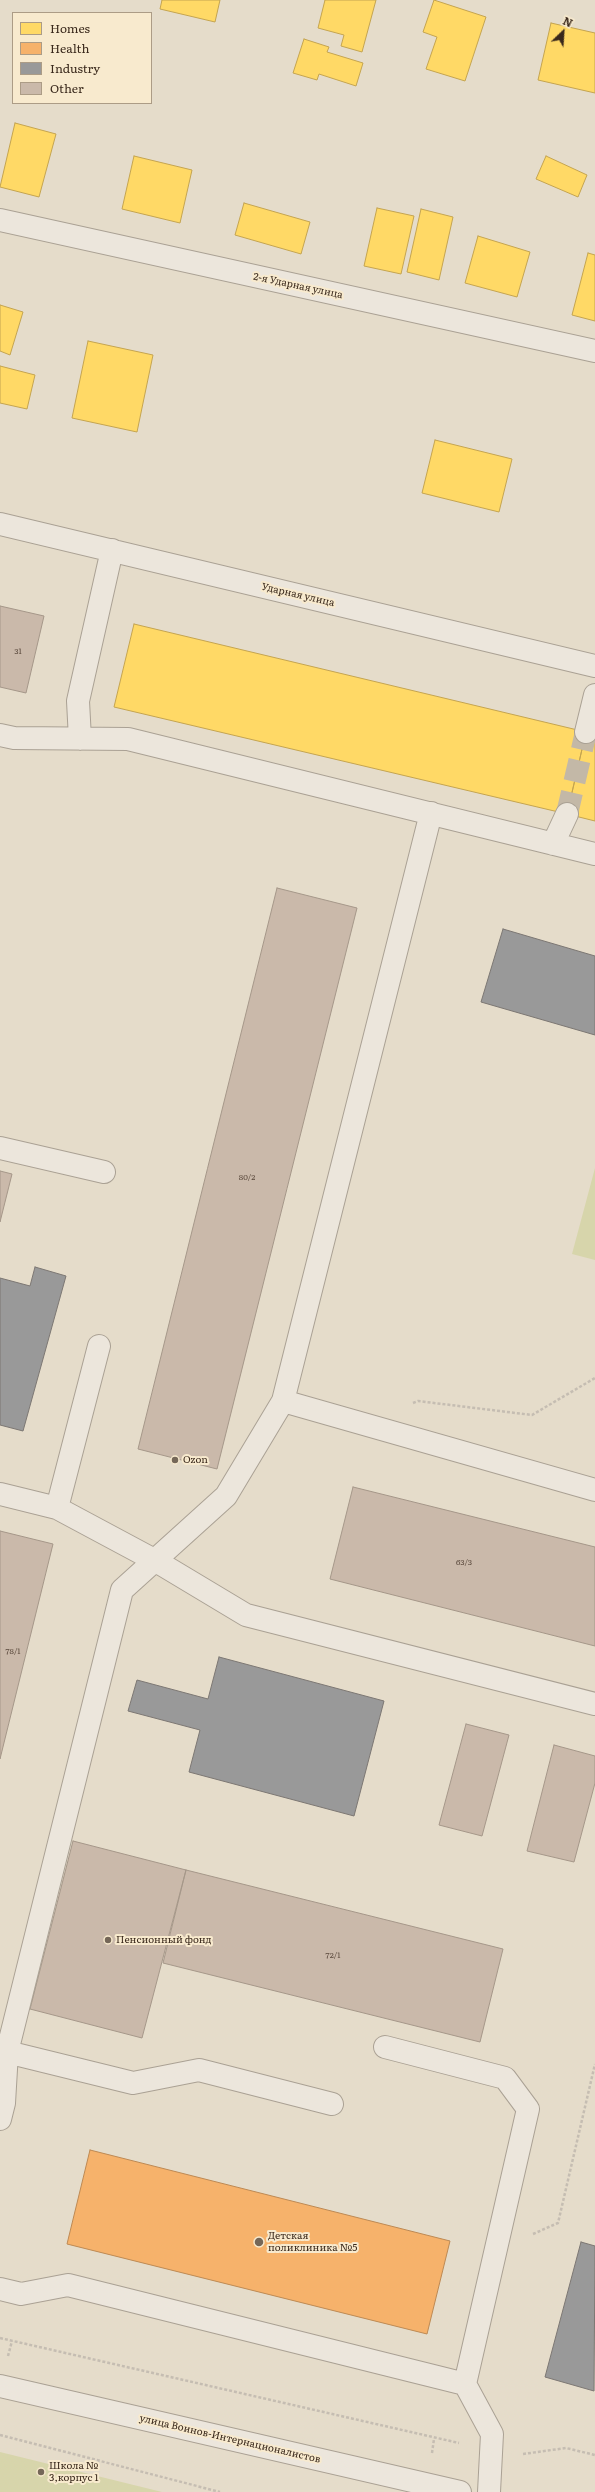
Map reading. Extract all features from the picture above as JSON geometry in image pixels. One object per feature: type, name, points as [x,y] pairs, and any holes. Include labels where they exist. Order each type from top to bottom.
[{"type":"street","name":"2-я Ударная улица","points":[[0,220],[595,351]]},
{"type":"street","name":"Ударная улица","points":[[0,524],[595,666]]},
{"type":"street","points":[[80,739],[78,701],[112,550]]},
{"type":"street","points":[[586,732],[595,695]]},
{"type":"street","points":[[0,734],[14,738],[128,739],[595,854]]},
{"type":"street","points":[[0,2120],[4,2103],[7,2052],[122,1590],[156,1562],[226,1496],[283,1401],[431,814]]},
{"type":"street","points":[[552,844],[567,814]]},
{"type":"street","points":[[0,1148],[104,1172]]},
{"type":"street","points":[[57,1508],[99,1346]]},
{"type":"street","points":[[283,1401],[595,1490]]},
{"type":"street","points":[[0,1494],[57,1508],[156,1562],[246,1616],[595,1704]]},
{"type":"street","points":[[385,2047],[505,2078],[528,2109],[465,2384],[492,2434],[489,2492]]},
{"type":"street","points":[[7,2052],[133,2083],[199,2070],[332,2104]]},
{"type":"street","points":[[0,2289],[21,2294],[68,2285],[465,2384]]},
{"type":"street","name":"улица Воинов-Интернационалистов","points":[[0,2386],[460,2492]]},
{"type":"path","points":[[411,1404],[418,1401],[532,1415],[595,1378]]},
{"type":"path","points":[[496,2250],[558,2223],[595,2064]]},
{"type":"path","points":[[0,2338],[434,2439],[524,2455],[566,2448],[595,2455]]},
{"type":"path","points":[[0,2435],[220,2492]]},
{"type":"shaded area","points":[[595,1168],[595,1260],[572,1254]]},
{"type":"shaded area","name":"Школа № 3,корпус 1","points":[[0,2452],[162,2492],[0,2492]]},
{"type":"building: Homes","points":[[162,0],[220,0],[215,22],[160,9]]},
{"type":"building: Homes","points":[[325,0],[376,0],[362,52],[341,46],[344,35],[318,28]]},
{"type":"building: Homes","points":[[434,0],[486,17],[465,81],[426,69],[437,37],[423,32]]},
{"type":"building: Homes","points":[[551,23],[595,33],[595,93],[538,80]]},
{"type":"building: Homes","points":[[304,39],[329,47],[327,52],[363,63],[356,86],[319,74],[317,80],[293,73]]},
{"type":"building: Homes","points":[[15,123],[56,134],[39,197],[0,187]]},
{"type":"building: Homes","points":[[134,156],[192,170],[180,223],[122,209]]},
{"type":"building: Homes","points":[[546,156],[587,175],[578,197],[536,179]]},
{"type":"building: Homes","points":[[244,203],[310,222],[301,254],[235,235]]},
{"type":"building: Homes","points":[[377,208],[414,216],[401,274],[364,266]]},
{"type":"building: Homes","points":[[421,209],[453,217],[439,280],[407,272]]},
{"type":"building: Homes","points":[[478,236],[530,252],[517,297],[465,283]]},
{"type":"building: Homes","points":[[588,253],[595,255],[595,321],[572,315]]},
{"type":"building: Homes","points":[[0,305],[23,312],[10,355],[0,351]]},
{"type":"building: Homes","points":[[88,341],[153,355],[137,432],[72,418]]},
{"type":"building: Homes","points":[[0,366],[35,375],[27,409],[0,403]]},
{"type":"building: Homes","points":[[435,440],[512,459],[499,512],[422,493]]},
{"type":"building: Homes","points":[[134,624],[586,732],[567,814],[114,707]]},
{"type":"building: Homes","points":[[586,732],[595,734],[595,821],[567,814]]},
{"type":"building: Health","name":"Детская поликлиника №5","points":[[90,2150],[450,2241],[427,2334],[67,2244]]},
{"type":"building: Industry","points":[[503,929],[595,956],[595,1035],[481,1002]]},
{"type":"building: Industry","points":[[35,1267],[66,1276],[23,1431],[0,1425],[0,1278],[30,1286]]},
{"type":"building: Industry","points":[[219,1657],[384,1701],[354,1816],[189,1772],[200,1730],[128,1711],[137,1680],[208,1699]]},
{"type":"building: Industry","points":[[581,2242],[595,2246],[594,2391],[545,2377]]},
{"type":"building: Other","points":[[0,606],[44,616],[26,693],[0,687]]},
{"type":"building: Other","points":[[277,888],[357,908],[217,1469],[138,1449]]},
{"type":"building: Other","points":[[0,1171],[12,1174],[0,1222]]},
{"type":"building: Other","points":[[353,1487],[595,1547],[595,1646],[330,1579]]},
{"type":"building: Other","points":[[0,1531],[53,1544],[0,1759]]},
{"type":"building: Other","points":[[466,1724],[509,1735],[482,1836],[439,1825]]},
{"type":"building: Other","points":[[554,1745],[595,1756],[595,1783],[574,1862],[527,1851]]},
{"type":"building: Other","name":"Пенсионный фонд","points":[[73,1841],[186,1870],[142,2038],[30,2009]]},
{"type":"building: Other","points":[[186,1870],[503,1949],[480,2042],[163,1963]]},
{"type":"tunnel","points":[[567,814],[586,732]]},
{"type":"place","name":"Ozon","points":[[175,1460]]},
{"type":"place","name":"Пенсионный фонд","points":[[108,1940]]},
{"type":"place","name":"Детская поликлиника №5","points":[[259,2242]]},
{"type":"place","name":"Школа № 3,корпус 1","points":[[41,2472]]}]
